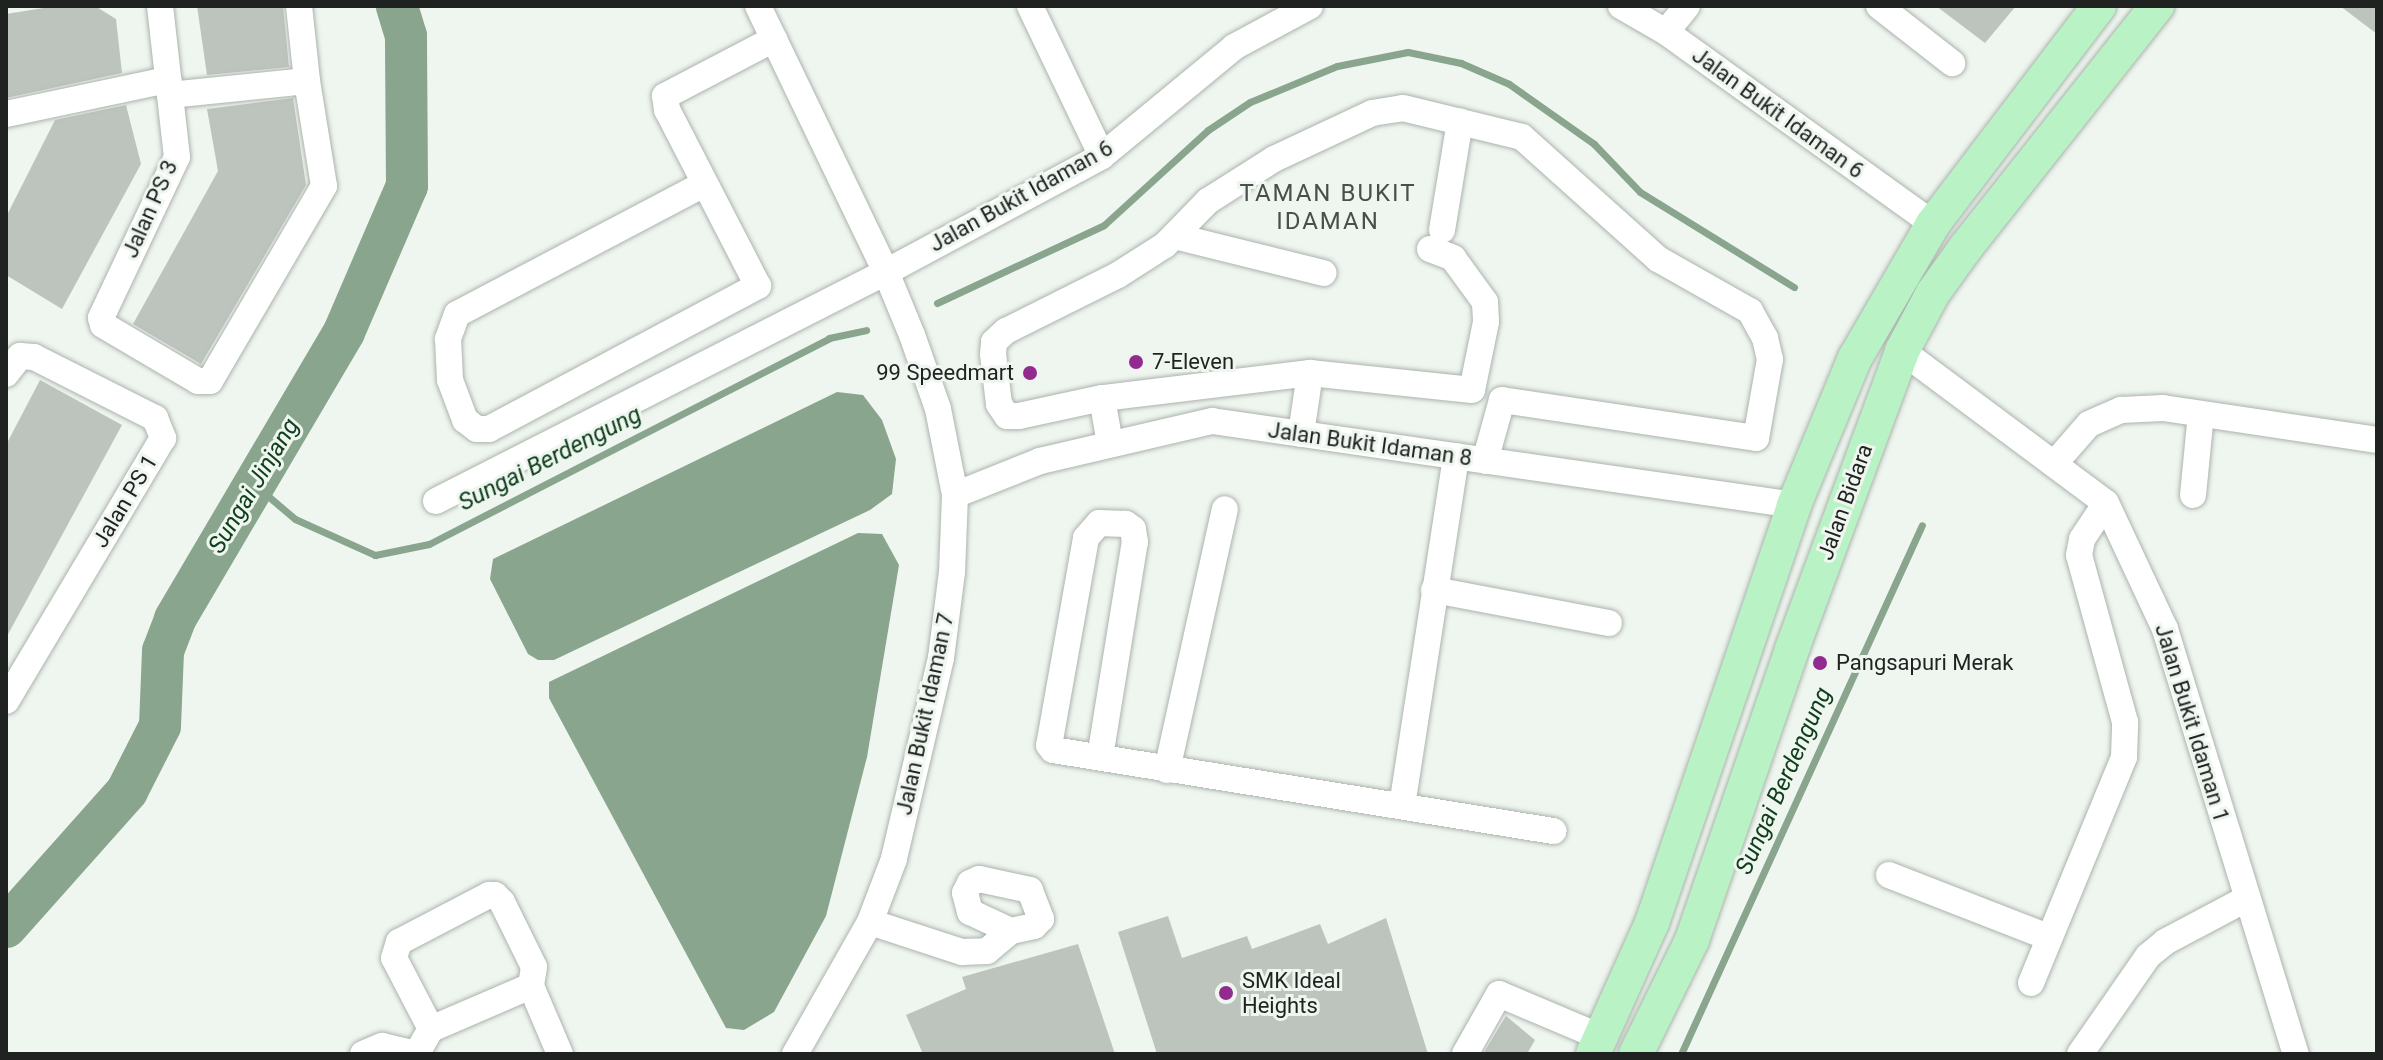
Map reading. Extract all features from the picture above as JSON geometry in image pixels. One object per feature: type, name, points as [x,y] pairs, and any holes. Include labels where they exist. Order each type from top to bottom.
[{"type":"main road","name":"Jalan Bidara","points":[[1597,1046],[1652,923],[1794,505],[1868,331],[1933,224],[2099,6]]},
{"type":"main road","name":"Jalan Bidara","points":[[1636,1054],[1690,946],[1792,649],[1902,351],[1933,293],[1966,247],[2157,6]]},
{"type":"street","name":"Jalan PS 3","points":[[160,6],[177,157],[102,311],[103,325],[198,381],[210,381],[214,377],[324,186],[307,81]]},
{"type":"street","points":[[6,114],[169,87],[307,81],[299,6]]},
{"type":"street","name":"Jalan Bukit Idaman 7","points":[[758,6],[886,272],[938,409],[955,495],[952,572],[941,658],[894,859],[870,922],[795,1054]]},
{"type":"street","points":[[1030,6],[1102,156]]},
{"type":"street","name":"Jalan Bukit Idaman 6","points":[[436,501],[886,272],[1102,156],[1234,47],[1310,6]]},
{"type":"street","name":"Jalan Bukit Idaman 6","points":[[1621,6],[1666,32],[1933,224]]},
{"type":"street","points":[[1666,32],[1687,6]]},
{"type":"street","points":[[1879,6],[1952,63]]},
{"type":"street","points":[[704,184],[457,314],[448,339],[450,380],[465,420],[477,429],[489,429],[758,286],[667,110],[665,96],[774,39]]},
{"type":"street","points":[[1460,121],[1436,239],[1485,302],[1486,322],[1472,390],[1310,373],[1102,398],[1007,416],[999,404],[994,342],[1006,331],[1118,275],[1174,236],[1208,201],[1274,159],[1372,113],[1403,108],[1460,121],[1522,137],[1658,259],[1750,311],[1765,338],[1770,359],[1756,438],[1502,400],[1485,461]]},
{"type":"street","points":[[1174,236],[1324,273]]},
{"type":"street","name":"Jalan Bukit Idaman 1","points":[[1902,351],[2106,503],[2165,629],[2296,1054]]},
{"type":"street","name":"Jalan PS 1","points":[[6,374],[20,356],[34,357],[155,418],[163,438],[6,701]]},
{"type":"street","points":[[1301,434],[1310,373]]},
{"type":"street","points":[[1102,398],[1110,444]]},
{"type":"street","points":[[2054,464],[2089,424],[2121,410],[2163,408],[2377,440]]},
{"type":"street","points":[[2193,495],[2201,414]]},
{"type":"street","name":"Jalan Bukit Idaman 8","points":[[955,495],[1040,461],[1212,421],[1794,505]]},
{"type":"street","points":[[1402,806],[1456,456]]},
{"type":"street","points":[[2031,983],[2124,757],[2125,722],[2079,555],[2082,539],[2106,503]]},
{"type":"street","points":[[1167,770],[1225,509]]},
{"type":"street","points":[[1100,757],[1135,542],[1133,529],[1126,524],[1099,523],[1086,538],[1049,745],[1053,750],[1553,831]]},
{"type":"street","points":[[1434,590],[1609,623]]},
{"type":"street","points":[[1889,875],[2048,937]]},
{"type":"street","points":[[431,1029],[394,958],[395,950],[399,942],[489,895],[495,895],[502,902],[534,967],[531,986],[560,1054]]},
{"type":"street","points":[[2080,1054],[2148,956],[2165,942],[2246,899]]},
{"type":"street","points":[[870,922],[962,952],[987,951],[1011,931]]},
{"type":"street","points":[[363,1054],[382,1046],[418,1054],[431,1029],[531,986]]},
{"type":"street","points":[[1465,1054],[1499,994],[1597,1046]]},
{"type":"shaded area","points":[[837,392],[863,395],[882,420],[896,459],[892,494],[870,510],[554,660],[538,660],[528,654],[490,579],[493,559]]},
{"type":"shaded area","points":[[858,533],[882,534],[899,565],[867,757],[826,916],[774,1012],[744,1030],[726,1028],[549,698],[549,682]]},
{"type":"building","points":[[56,6],[95,6],[116,19],[122,73],[6,98],[6,14]]},
{"type":"building","points":[[197,6],[283,6],[289,67],[207,75]]},
{"type":"building","points":[[1936,6],[2016,6],[1985,43]]},
{"type":"building","points":[[2340,6],[2377,6],[2377,34]]},
{"type":"building","points":[[293,98],[306,185],[201,364],[133,324],[218,171],[207,109]]},
{"type":"building","points":[[126,105],[141,164],[62,309],[6,275],[6,217],[55,120]]},
{"type":"building","points":[[40,380],[122,425],[6,638],[6,445]]},
{"type":"building","points":[[1168,916],[1182,958],[1247,936],[1252,949],[1320,924],[1328,944],[1386,918],[1428,1054],[1157,1054],[1118,932]]},
{"type":"building","points":[[1078,944],[1115,1054],[923,1054],[906,1015],[966,989],[962,977]]},
{"type":"building","points":[[1506,1016],[1535,1040],[1527,1054],[1483,1054]]},
{"type":"waterway","name":"Sungai Berdengung","points":[[6,927],[127,791],[160,726],[163,651],[175,619],[344,332],[407,186],[406,36],[397,6]]},
{"type":"waterway","name":"Sungai Berdengung","points":[[937,303],[1104,225],[1208,130],[1250,102],[1337,66],[1408,52],[1461,63],[1509,84],[1594,144],[1640,192],[1794,287]]},
{"type":"waterway","name":"Sungai Berdengung","points":[[255,485],[295,519],[375,555],[429,544],[829,338],[866,330]]},
{"type":"waterway","name":"Sungai Berdengung","points":[[1681,1054],[1922,525]]},
{"type":"place","name":"7-Eleven","points":[[1136,362]]},
{"type":"place","name":"99 Speedmart","points":[[1030,373]]},
{"type":"place","name":"Pangsapuri Merak","points":[[1820,663]]},
{"type":"place","name":"SMK Ideal Heights","points":[[1226,993]]},
{"type":"district","name":"TAMAN BUKIT IDAMAN","points":[[1328,208]]},
{"type":"water label","name":"Sungai Jinjang","points":[[254,486]]}]
